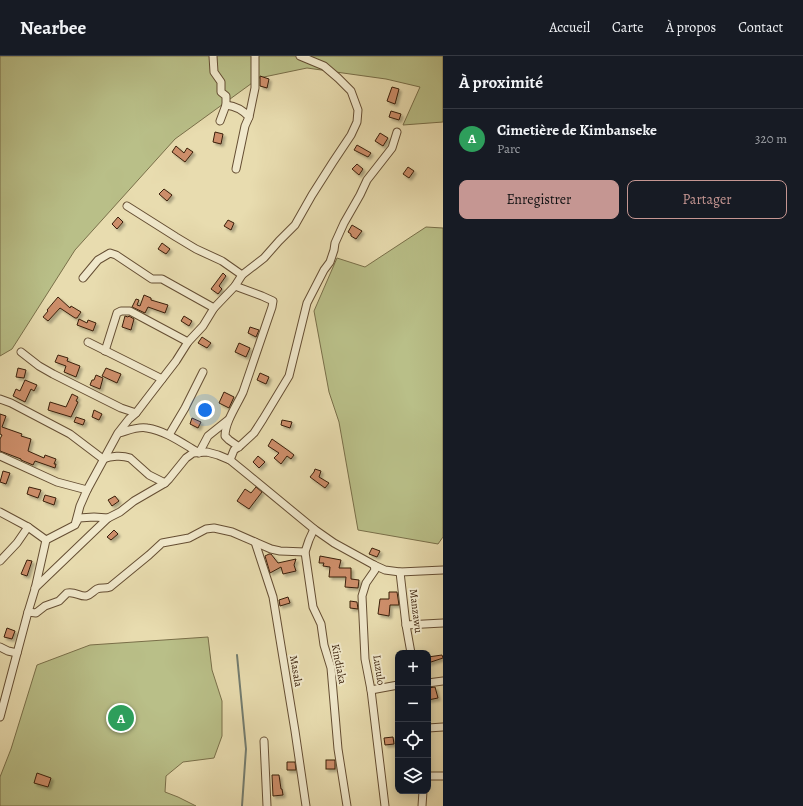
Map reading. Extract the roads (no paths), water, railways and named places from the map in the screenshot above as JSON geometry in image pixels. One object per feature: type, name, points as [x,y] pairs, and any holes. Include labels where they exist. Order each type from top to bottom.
[{"type":"street","points":[[213,56],[214,72],[222,82],[221,92],[226,96],[226,105],[220,121]]},
{"type":"street","points":[[236,169],[255,88],[255,56]]},
{"type":"street","points":[[75,525],[80,506],[87,490],[118,433],[136,413],[176,361],[188,342],[203,326],[214,308],[235,286],[242,275],[264,258],[295,225],[351,135],[357,122],[358,110],[351,91],[324,66],[300,56]]},
{"type":"street","points":[[226,105],[235,106],[249,117]]},
{"type":"street","points":[[230,460],[234,450],[250,437],[257,428],[289,376],[307,303],[324,270],[330,262],[335,243],[344,223],[367,180],[392,148],[397,132]]},
{"type":"street","points":[[127,206],[196,249],[222,262],[242,275]]},
{"type":"street","points":[[83,278],[98,260],[110,253],[152,279],[162,278],[214,308]]},
{"type":"street","points":[[235,286],[273,301],[243,392],[228,420],[225,431],[225,436],[239,447]]},
{"type":"street","points":[[105,351],[117,313],[121,310],[130,312],[188,342]]},
{"type":"street","points":[[88,342],[162,379]]},
{"type":"street","points":[[21,352],[39,366],[53,374],[121,408],[136,413]]},
{"type":"street","points":[[168,435],[185,408],[203,372]]},
{"type":"street","points":[[0,399],[11,403],[70,434],[103,459]]},
{"type":"street","points":[[199,453],[208,436],[228,420]]},
{"type":"street","points":[[118,433],[146,428],[168,435],[199,453]]},
{"type":"street","points":[[35,589],[108,518],[120,512],[134,500],[165,483],[186,458],[193,453],[212,453],[230,460],[314,529],[334,543],[374,565],[385,570],[400,572],[443,570]]},
{"type":"street","points":[[0,456],[57,482],[87,490]]},
{"type":"street","points":[[103,459],[111,456],[130,458],[145,473],[165,483]]},
{"type":"street","points":[[0,512],[28,527],[46,540]]},
{"type":"street","points":[[0,717],[35,589],[46,540],[75,525],[79,518],[108,518]]},
{"type":"street","points":[[0,561],[17,543],[28,527]]},
{"type":"street","points":[[28,612],[36,613],[46,606],[59,601],[67,593],[87,596],[100,588],[107,589],[162,543],[189,538],[206,529],[214,528],[232,532],[271,549],[280,551],[306,552]]},
{"type":"street","name":"Kindiaka","points":[[314,529],[306,552],[313,607],[321,624],[324,645],[331,668],[338,749],[347,806]]},
{"type":"street","name":"Masala","points":[[255,542],[272,597],[306,806]]},
{"type":"street","name":"Luzulo","points":[[374,565],[375,570],[366,583],[362,596],[366,659],[385,806]]},
{"type":"street","name":"Manzawu","points":[[400,572],[410,650]]},
{"type":"street","points":[[406,624],[443,623]]},
{"type":"street","points":[[0,647],[17,653]]},
{"type":"street","points":[[431,683],[443,681]]},
{"type":"street","points":[[371,690],[395,686]]},
{"type":"street","points":[[431,728],[443,727]]},
{"type":"street","points":[[264,741],[267,806]]},
{"type":"street","points":[[431,776],[443,776]]},
{"type":"street","points":[[422,806],[423,794]]},
{"type":"waterway","points":[[237,655],[246,749],[242,806]]},
{"type":"place","name":"Cimetière de Kimbanseke","points":[[121,718]]}]
